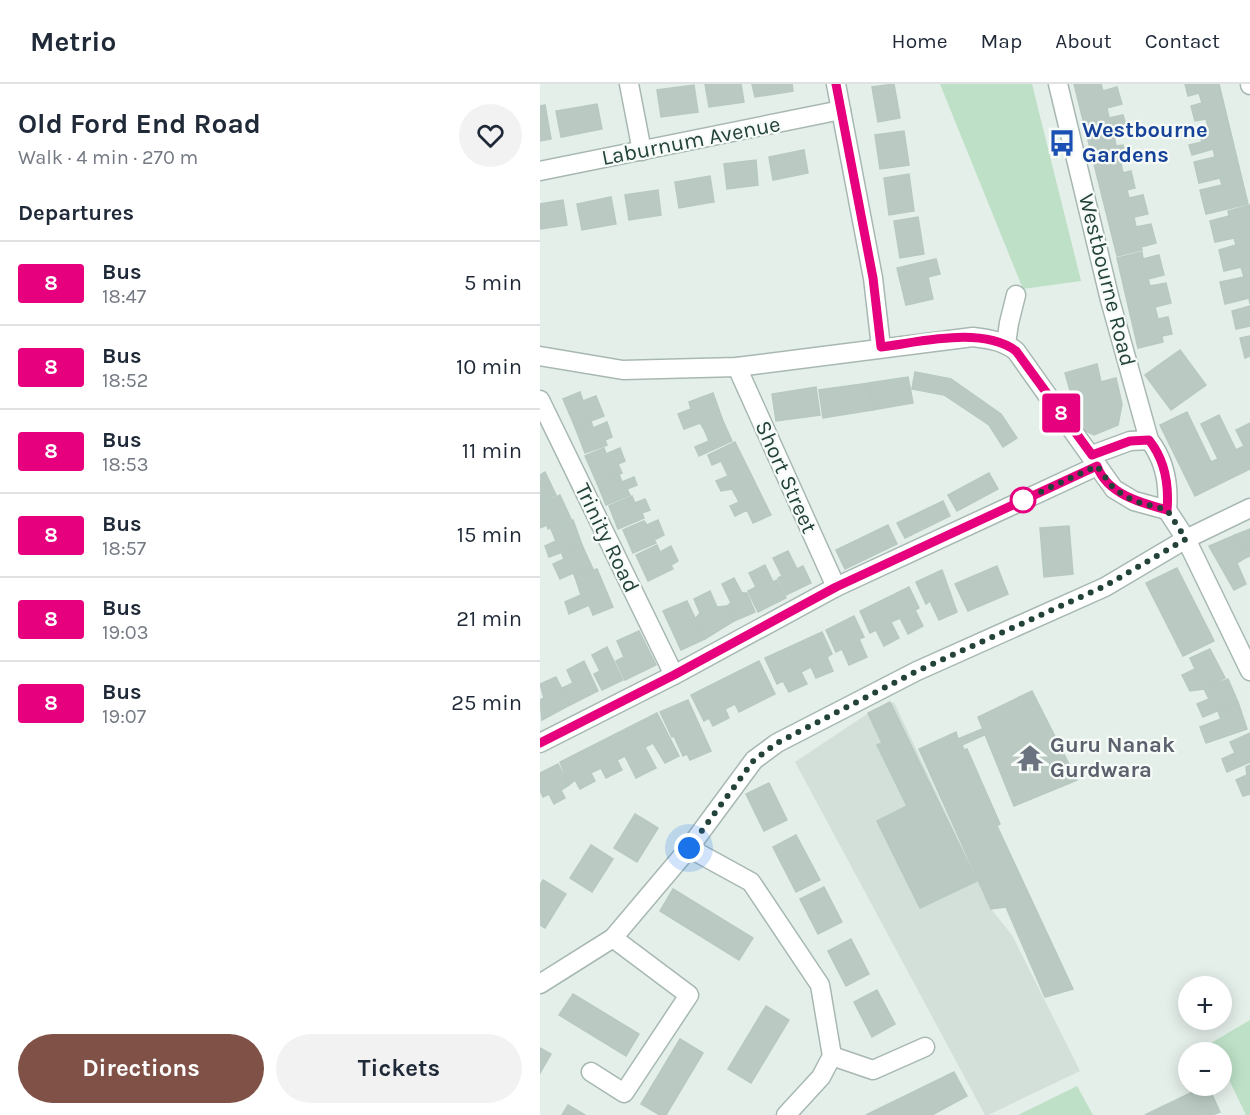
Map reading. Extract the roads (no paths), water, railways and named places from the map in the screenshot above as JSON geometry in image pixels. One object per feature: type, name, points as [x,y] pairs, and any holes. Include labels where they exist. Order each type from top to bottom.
[{"type":"street","points":[[629,84],[642,151]]},
{"type":"street","points":[[836,84],[873,278],[881,347]]},
{"type":"street","name":"Westbourne Road","points":[[1058,84],[1110,300],[1149,440],[1158,451],[1162,464],[1168,492],[1167,510]]},
{"type":"street","name":"Laburnum Avenue","points":[[540,171],[841,110]]},
{"type":"street","points":[[1006,344],[1016,296]]},
{"type":"street","points":[[540,356],[623,370],[737,367],[973,337],[1006,344],[1016,351],[1114,489],[1134,501],[1167,510],[1186,539],[1250,671]]},
{"type":"street","name":"Short Street","points":[[737,367],[836,587]]},
{"type":"street","name":"Trinity Road","points":[[540,400],[674,675]]},
{"type":"street","points":[[540,743],[674,675],[836,587],[1094,461],[1130,441],[1149,440]]},
{"type":"street","points":[[540,984],[613,938],[689,848],[754,760],[777,743],[917,671],[1105,586],[1186,539],[1250,508]]},
{"type":"street","points":[[689,848],[751,882],[820,984],[832,1056],[821,1077],[792,1112],[786,1115]]},
{"type":"street","points":[[591,1072],[624,1092],[689,995],[613,938]]},
{"type":"street","points":[[832,1056],[873,1071],[926,1047]]},
{"type":"place","name":"Westbourne Gardens","points":[[1062,143]]},
{"type":"place","name":"Guru Nanak Gurdwara","points":[[1030,758]]}]
